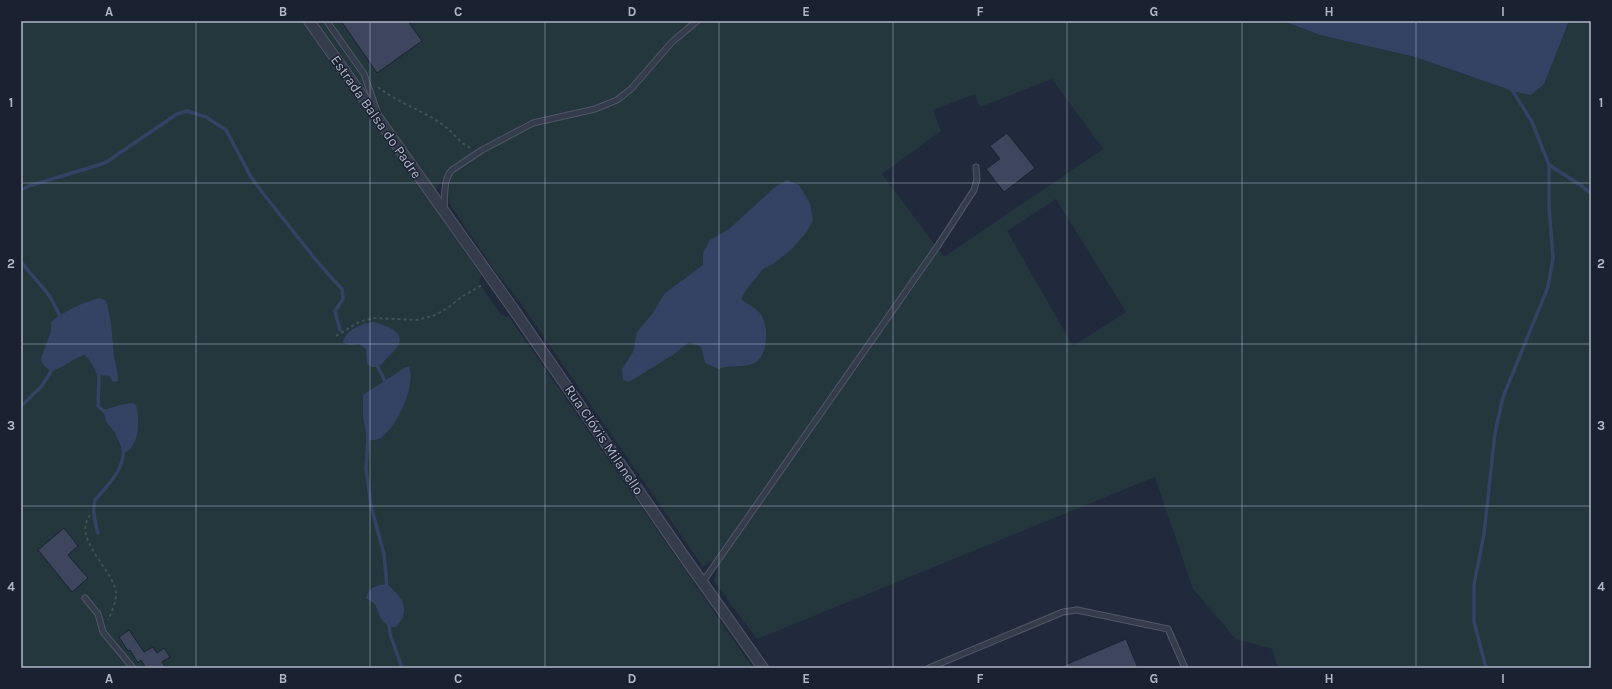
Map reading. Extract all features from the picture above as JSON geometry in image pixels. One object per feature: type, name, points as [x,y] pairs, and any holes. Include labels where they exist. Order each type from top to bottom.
[{"type":"street","name":"Estrada Balsa do Padre","points":[[308,21],[444,213]]},
{"type":"street","name":"Rua Clóvis Milanello","points":[[444,213],[492,279],[702,583],[763,668]]},
{"type":"lane","points":[[444,213],[445,186],[449,172],[482,150],[533,123],[595,109],[617,100],[631,89],[672,42],[697,21]]},
{"type":"lane","points":[[328,24],[364,74],[377,112],[377,118]]},
{"type":"lane","points":[[702,583],[937,248],[974,190],[977,179],[976,167]]},
{"type":"lane","points":[[85,598],[98,614],[103,632],[133,668]]},
{"type":"lane","points":[[929,668],[1063,612],[1077,610],[1168,628],[1186,668]]},
{"type":"path","points":[[364,74],[371,82],[388,95],[437,121],[469,147],[482,150]]},
{"type":"path","points":[[336,336],[359,322],[373,318],[417,320],[436,315],[463,296],[492,279]]},
{"type":"path","points":[[90,515],[87,519],[85,527],[88,542],[110,577],[116,594],[112,612],[103,632]]},
{"type":"shaded area","points":[[21,21],[304,21],[481,275],[479,283],[501,315],[509,317],[753,668],[21,668]]},
{"type":"shaded area","points":[[313,21],[1283,21],[1320,35],[1415,57],[1475,78],[1567,29],[1569,21],[1591,21],[1591,668],[1278,668],[1272,649],[1236,639],[1193,589],[1155,477],[757,639],[714,581],[718,567],[711,561],[703,567],[517,298],[495,271],[451,206],[448,193],[451,180],[445,176],[435,191],[386,123],[377,99],[370,100]],"holes":[[[1052,79],[1103,149],[944,257],[882,174],[941,131],[933,110],[975,94],[980,107]],[[1056,199],[1126,312],[1073,346],[1007,231]]]},
{"type":"water","points":[[1283,21],[1569,21],[1544,84],[1531,95],[1513,91],[1415,57],[1320,35]]},
{"type":"water","points":[[787,180],[799,185],[810,203],[813,221],[805,234],[792,249],[773,264],[763,269],[746,290],[741,299],[759,312],[763,317],[765,324],[765,348],[758,361],[744,366],[719,369],[705,363],[701,347],[689,342],[674,354],[629,382],[623,380],[622,369],[633,352],[637,332],[652,314],[665,293],[703,265],[703,253],[710,240],[729,229],[774,188]]},
{"type":"water","points":[[100,298],[106,301],[110,315],[118,381],[113,382],[109,376],[99,375],[84,355],[51,371],[43,364],[41,358],[51,331],[51,322],[74,307]]},
{"type":"water","points":[[374,322],[395,331],[400,339],[394,351],[379,366],[371,367],[367,364],[366,349],[359,344],[349,345],[343,342],[347,334],[355,328]]},
{"type":"water","points":[[406,367],[409,367],[411,375],[410,385],[403,408],[397,419],[383,436],[376,440],[367,440],[363,416],[363,395]]},
{"type":"water","points":[[133,403],[136,405],[138,432],[133,445],[124,453],[115,433],[106,421],[103,410]]},
{"type":"water","points":[[387,584],[401,599],[403,604],[403,615],[401,621],[396,627],[389,627],[381,619],[375,604],[366,598],[369,591],[374,587]]},
{"type":"building","points":[[341,21],[408,21],[422,41],[377,73]]},
{"type":"building","points":[[1007,133],[1035,168],[1004,192],[986,169],[1000,159],[990,146]]},
{"type":"building","points":[[64,528],[78,546],[68,555],[88,578],[72,592],[38,550]]},
{"type":"building","points":[[129,630],[144,652],[153,647],[157,653],[164,648],[170,657],[162,662],[166,668],[146,668],[141,660],[138,663],[130,650],[128,651],[119,637]]},
{"type":"building","points":[[1126,639],[1138,668],[1058,668]]},
{"type":"waterway","points":[[1486,668],[1474,622],[1474,585],[1484,534],[1495,433],[1503,397],[1548,287],[1553,258],[1549,206],[1549,165],[1532,122],[1511,88]]},
{"type":"waterway","points":[[21,190],[29,186],[105,163],[177,114],[187,111],[206,117],[226,130],[251,177],[320,265],[342,289],[343,299],[335,311],[340,330]]},
{"type":"waterway","points":[[1549,165],[1582,186],[1591,194]]},
{"type":"waterway","points":[[21,262],[49,295],[61,318]]},
{"type":"waterway","points":[[376,363],[385,381],[384,384]]},
{"type":"waterway","points":[[21,406],[41,387],[54,367]]},
{"type":"waterway","points":[[97,371],[99,375],[98,406],[106,413]]},
{"type":"waterway","points":[[368,436],[366,469],[371,506],[384,554],[387,587]]},
{"type":"waterway","points":[[98,533],[94,512],[95,500],[118,470],[123,456],[123,449]]},
{"type":"waterway","points":[[389,623],[390,634],[402,668]]}]
